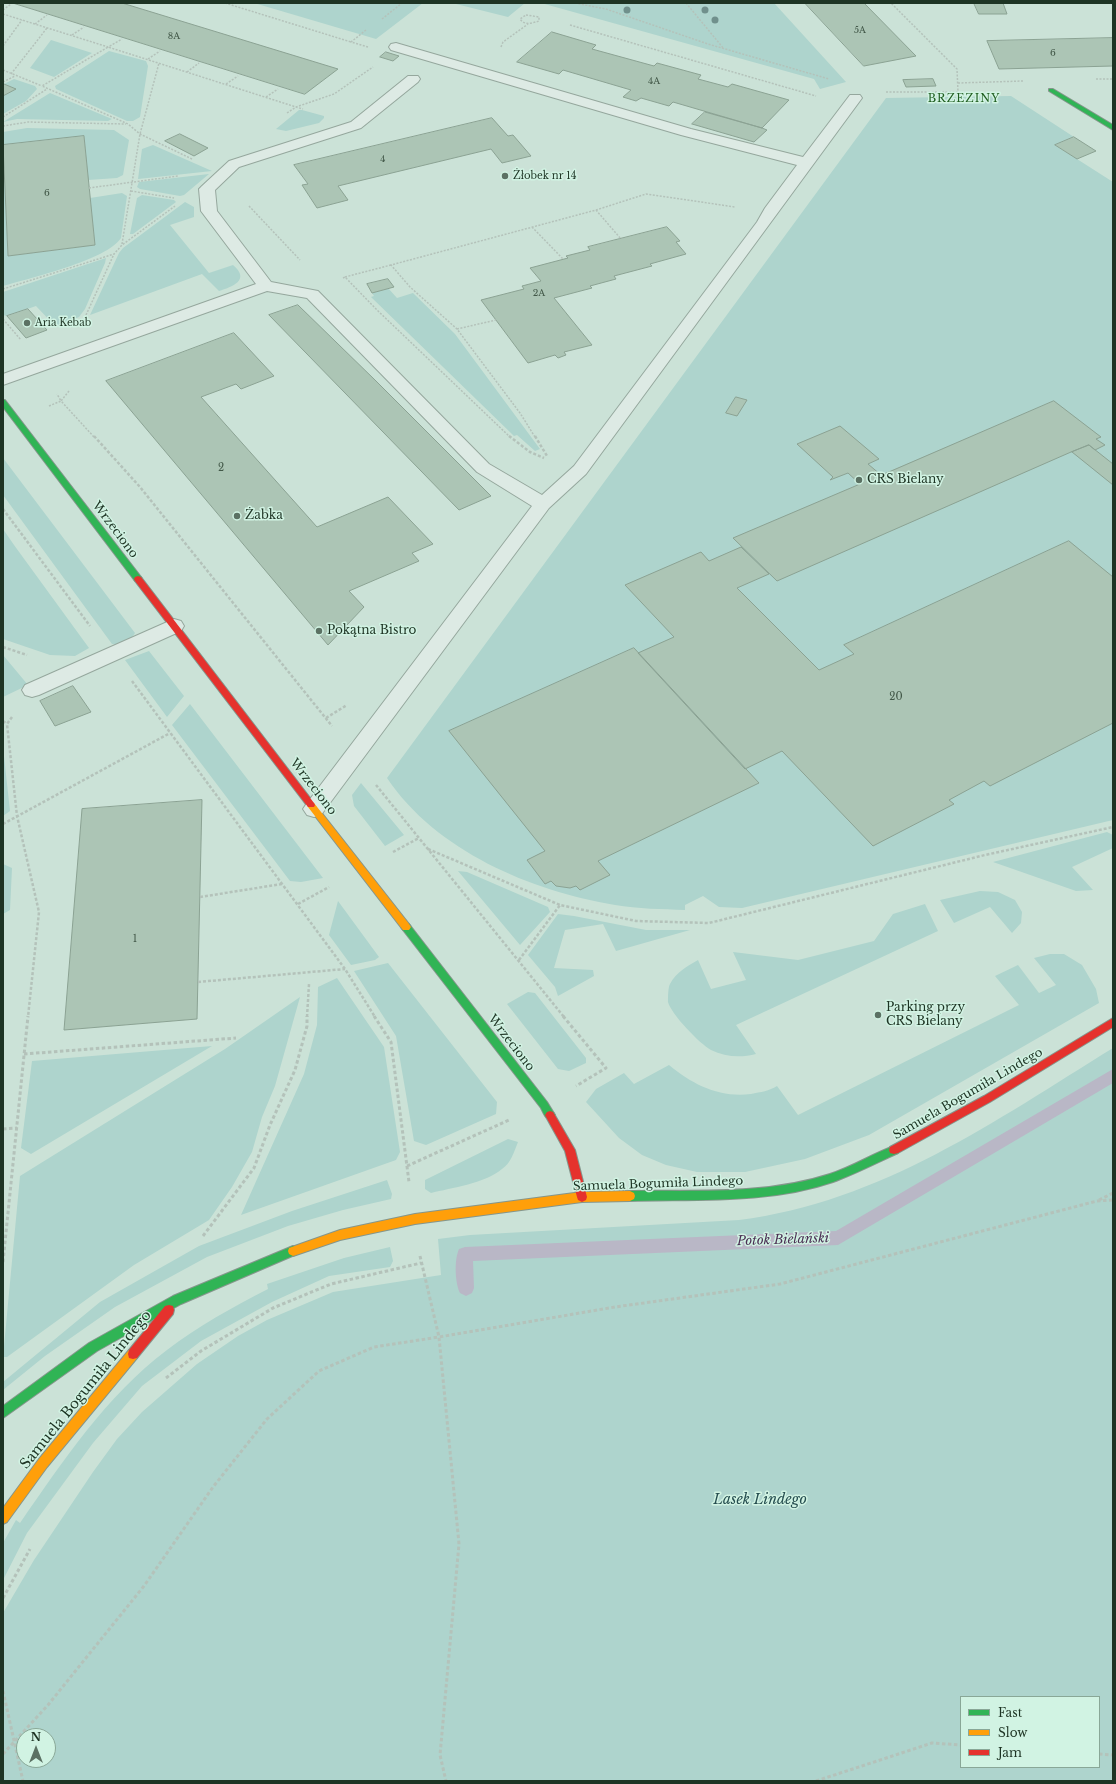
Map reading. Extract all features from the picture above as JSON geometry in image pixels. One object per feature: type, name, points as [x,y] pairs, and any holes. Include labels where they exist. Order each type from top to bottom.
[{"type":"street","points":[[1051,90],[1113,128]]},
{"type":"street","name":"Wrzeciono","points":[[3,402],[314,809],[544,1105],[570,1150],[582,1197]]},
{"type":"street","name":"Samuela Bogumiła Lindego","points":[[3,1413],[93,1347],[177,1300],[305,1246],[340,1235],[415,1219],[582,1197],[783,1192],[826,1180],[881,1158],[993,1096],[1113,1022]]},
{"type":"street","name":"Samuela Bogumiła Lindego","points":[[3,1518],[43,1463],[177,1300]]},
{"type":"lane","points":[[396,47],[686,132],[807,163]]},
{"type":"lane","points":[[266,286],[209,212],[207,189],[234,164],[356,125],[413,79]]},
{"type":"lane","points":[[314,809],[543,504],[580,470],[764,224],[770,212],[855,98]]},
{"type":"lane","points":[[3,380],[266,286],[318,290],[482,468],[543,504]]},
{"type":"lane","points":[[32,690],[174,626]]},
{"type":"path","points":[[225,3],[367,46],[370,53]]},
{"type":"path","points":[[377,22],[402,3]]},
{"type":"path","points":[[575,3],[606,9],[724,49],[827,78]]},
{"type":"path","points":[[686,3],[724,49]]},
{"type":"path","points":[[880,92],[958,92],[957,69],[891,3]]},
{"type":"path","points":[[3,10],[11,4]]},
{"type":"path","points":[[3,14],[296,107],[334,94],[373,67],[372,60]]},
{"type":"path","points":[[35,24],[47,15]]},
{"type":"path","points":[[3,46],[22,20]]},
{"type":"path","points":[[570,25],[817,96]]},
{"type":"path","points":[[72,35],[84,27]]},
{"type":"path","points":[[351,42],[370,27]]},
{"type":"path","points":[[11,74],[47,28]]},
{"type":"path","points":[[42,86],[122,39]]},
{"type":"path","points":[[148,59],[160,51]]},
{"type":"path","points":[[122,245],[140,134],[159,63]]},
{"type":"path","points":[[186,72],[199,63]]},
{"type":"path","points":[[3,70],[128,124],[140,134],[195,161]]},
{"type":"path","points":[[3,82],[15,75]]},
{"type":"path","points":[[226,84],[238,76]]},
{"type":"path","points":[[3,117],[47,88]]},
{"type":"path","points":[[266,97],[278,89]]},
{"type":"path","points":[[3,126],[28,122],[128,124]]},
{"type":"path","points":[[89,188],[132,181]]},
{"type":"path","points":[[131,191],[177,198]]},
{"type":"path","points":[[247,204],[318,290],[345,277],[596,210],[646,194],[770,212]]},
{"type":"path","points":[[83,322],[114,254],[122,245],[178,204]]},
{"type":"path","points":[[596,210],[621,239]]},
{"type":"path","points":[[532,227],[563,259]]},
{"type":"path","points":[[3,289],[114,254]]},
{"type":"path","points":[[345,277],[377,310],[511,438],[530,452],[550,460],[520,413],[457,329],[410,287],[391,265]]},
{"type":"path","points":[[457,329],[496,320]]},
{"type":"path","points":[[71,389],[61,401],[140,487],[184,544],[326,718],[353,757],[606,1068],[544,1105],[407,1166]]},
{"type":"path","points":[[3,509],[345,969],[390,1042],[421,1263],[439,1337],[459,1544],[440,1755],[446,1781]]},
{"type":"path","points":[[3,647],[41,659],[32,690],[7,724],[17,816],[39,912],[3,1262]]},
{"type":"path","points":[[3,721],[7,724]]},
{"type":"path","points":[[3,824],[170,733]]},
{"type":"path","points":[[427,848],[560,905],[636,921],[709,923],[978,857],[1113,827]]},
{"type":"path","points":[[200,897],[282,884]]},
{"type":"path","points":[[519,960],[560,905]]},
{"type":"path","points":[[198,982],[345,969]]},
{"type":"path","points":[[203,1236],[254,1168],[270,1124],[295,1070],[307,1026],[309,984]]},
{"type":"path","points":[[24,1054],[236,1038]]},
{"type":"path","points":[[3,1129],[17,1128]]},
{"type":"path","points":[[1097,1201],[1113,1193]]},
{"type":"path","points":[[3,1754],[48,1705],[144,1586],[213,1487],[267,1419],[318,1372],[374,1347],[615,1307],[780,1284],[1097,1201],[1113,1200]]},
{"type":"path","points":[[162,1382],[201,1351],[273,1308],[331,1284],[421,1263]]},
{"type":"path","points":[[3,1598],[33,1544]]},
{"type":"path","points":[[3,1690],[23,1781]]},
{"type":"path","points":[[816,1781],[932,1743],[960,1745]]},
{"type":"path","points":[[1100,1754],[1113,1755]]},
{"type":"green space","points":[[254,3],[423,3],[376,39]]},
{"type":"green space","points":[[452,3],[525,3],[508,17]]},
{"type":"green space","points":[[541,3],[774,3],[846,82],[820,89],[814,79]]},
{"type":"green space","points":[[51,40],[92,53],[54,77],[30,68]]},
{"type":"green space","points":[[109,51],[146,61],[148,66],[140,117],[133,121],[127,121],[56,89],[55,86]]},
{"type":"green space","points":[[14,79],[35,86],[37,89],[26,101],[3,114],[3,96],[15,89],[4,84]]},
{"type":"green space","points":[[50,93],[112,119],[108,121],[17,119],[3,122]]},
{"type":"green space","name":"CRS Bielany","points":[[1011,96],[1074,137],[1055,145],[1113,182],[1113,820],[742,908],[719,907],[703,896],[685,905],[685,910],[615,905],[583,899],[551,890],[488,864],[459,847],[431,827],[407,804],[387,778],[886,98]]},
{"type":"green space","points":[[299,110],[324,116],[324,118],[319,123],[286,131],[276,129]]},
{"type":"green space","points":[[27,128],[114,130],[129,140],[123,175],[117,178],[88,180],[84,136],[3,145],[3,132]]},
{"type":"green space","points":[[153,145],[212,171],[138,179],[142,149]]},
{"type":"green space","points":[[3,146],[8,256],[95,245],[90,198],[122,193],[127,196],[121,238],[113,246],[85,261],[3,286]]},
{"type":"green space","points":[[209,174],[184,195],[180,196],[140,189],[137,187],[139,182]]},
{"type":"green space","points":[[142,195],[174,200],[176,202],[133,234],[130,234],[137,198]]},
{"type":"green space","points":[[185,202],[194,207],[194,217],[170,225],[209,273],[233,265],[238,270],[240,275],[238,282],[219,291],[202,274],[90,315],[119,253],[123,248]]},
{"type":"green space","points":[[106,258],[85,309],[79,317],[56,327],[36,306],[7,316],[3,315],[3,292]]},
{"type":"green space","points":[[388,288],[397,298],[413,293],[455,334],[540,449],[535,451],[517,435],[514,436],[371,297],[374,296],[372,293]]},
{"type":"green space","points":[[3,458],[135,633],[128,640],[122,643],[112,644],[3,495]]},
{"type":"green space","points":[[3,529],[89,648],[75,656],[50,655],[3,639]]},
{"type":"green space","points":[[149,651],[184,696],[167,717],[125,660]]},
{"type":"green space","points":[[3,655],[28,685],[3,697]]},
{"type":"green space","points":[[190,704],[323,878],[301,882],[290,881],[172,725]]},
{"type":"green space","points":[[3,747],[10,811],[3,816]]},
{"type":"green space","points":[[361,783],[404,835],[385,846],[354,806],[352,795]]},
{"type":"green space","points":[[1107,832],[1113,835],[1113,848],[1072,867],[1093,890],[1076,891],[993,862]]},
{"type":"green space","points":[[3,864],[12,868],[10,910],[3,914]]},
{"type":"green space","points":[[458,871],[467,872],[548,907],[550,912],[520,945]]},
{"type":"green space","points":[[980,891],[998,892],[1015,900],[1022,912],[1021,923],[1012,933],[990,907],[954,923],[940,900]]},
{"type":"green space","points":[[338,901],[379,957],[375,960],[351,965],[329,935]]},
{"type":"green space","points":[[925,904],[938,931],[736,1025],[756,1054],[733,1056],[711,1050],[700,1042],[686,1028],[674,1014],[668,1002],[670,984],[682,970],[698,960],[711,989],[746,980],[733,952],[798,960],[874,941],[893,914]]},
{"type":"green space","points":[[558,914],[646,930],[690,930],[616,951],[603,924],[565,930],[554,968],[593,970],[594,976],[558,996],[555,987],[528,955]]},
{"type":"green space","points":[[1050,954],[1064,954],[1082,965],[1096,989],[1099,1003],[869,1135],[805,1159],[745,1172],[697,1172],[666,1165],[642,1155],[619,1138],[586,1102],[596,1089],[624,1073],[634,1084],[669,1065],[697,1084],[728,1094],[751,1094],[777,1086],[798,1115],[1019,1005],[995,976],[1018,965],[1039,993],[1056,985],[1034,958]]},
{"type":"green space","points":[[388,963],[497,1102],[496,1114],[426,1145],[414,1141],[396,1036],[354,971]]},
{"type":"green space","points":[[337,978],[384,1047],[400,1152],[396,1160],[241,1215],[304,1074],[317,1025],[318,987]]},
{"type":"green space","points":[[528,992],[535,993],[586,1058],[586,1063],[569,1071],[558,1069],[507,1004]]},
{"type":"green space","points":[[300,997],[275,1086],[262,1117],[252,1152],[232,1187],[209,1220],[134,1265],[7,1357],[3,1357],[20,1176],[225,1049]]},
{"type":"green space","points":[[212,1046],[31,1154],[21,1148],[32,1061]]},
{"type":"green space","name":"Lasek Lindego","points":[[1113,1048],[1113,1781],[3,1781],[3,1613],[34,1560],[117,1439],[142,1412],[197,1364],[238,1336],[267,1320],[333,1292],[441,1275],[438,1239],[470,1235],[739,1220],[791,1210],[841,1196],[889,1177],[935,1155],[980,1130]]},
{"type":"green space","points":[[508,1139],[518,1142],[508,1164],[495,1174],[468,1184],[431,1193],[425,1189],[425,1180]]},
{"type":"green space","points":[[387,1180],[392,1194],[391,1199],[343,1210],[288,1226],[207,1257],[115,1307],[45,1356],[3,1390],[3,1382],[100,1302],[199,1246],[292,1211]]},
{"type":"green space","points":[[390,1247],[393,1261],[390,1267],[329,1276],[272,1302],[201,1341],[142,1386],[93,1443],[27,1533],[3,1580],[3,1543],[16,1520],[20,1523],[87,1430],[124,1388],[145,1368],[167,1350],[203,1325],[268,1289],[267,1284],[344,1258]]},
{"type":"building","points":[[13,3],[122,3],[338,69],[305,94]]},
{"type":"building","points":[[805,3],[864,3],[916,56],[864,66]]},
{"type":"building","points":[[974,3],[1003,3],[1007,14],[979,14]]},
{"type":"building","points":[[552,32],[596,45],[592,49],[654,66],[657,63],[701,75],[698,79],[728,87],[732,84],[789,100],[762,128],[673,102],[669,106],[641,98],[636,101],[623,97],[631,90],[563,70],[559,74],[517,62]]},
{"type":"building","points":[[1113,38],[1113,66],[999,69],[987,41]]},
{"type":"building","points":[[386,52],[399,56],[393,61],[380,57]]},
{"type":"building","points":[[933,79],[936,86],[906,87],[903,80]]},
{"type":"building","points":[[4,84],[16,89],[3,96]]},
{"type":"building","points":[[705,112],[767,130],[754,142],[692,124]]},
{"type":"building","points":[[492,118],[508,136],[513,135],[531,156],[502,163],[491,149],[338,186],[348,200],[317,208],[302,185],[308,184],[294,165]]},
{"type":"building","points":[[180,134],[208,148],[194,156],[165,141]]},
{"type":"building","points":[[84,136],[95,245],[8,256],[3,145]]},
{"type":"building","points":[[1074,137],[1096,151],[1077,159],[1055,145]]},
{"type":"building","points":[[667,227],[680,241],[676,242],[686,254],[650,264],[652,266],[614,276],[616,279],[590,286],[592,288],[554,298],[592,345],[564,352],[566,355],[558,358],[555,355],[528,363],[481,300],[524,289],[522,286],[541,281],[530,268],[568,258],[566,256],[590,250],[588,247]]},
{"type":"building","points":[[388,279],[394,287],[372,293],[367,284]]},
{"type":"building","points":[[298,305],[491,496],[459,510],[269,315]]},
{"type":"building","name":"Aria Kebab","points":[[28,309],[47,330],[26,338],[7,316]]},
{"type":"building","points":[[234,333],[274,376],[241,389],[236,384],[201,397],[317,527],[388,497],[433,544],[412,553],[419,561],[349,591],[364,607],[328,645],[106,381]]},
{"type":"building","points":[[736,397],[747,400],[737,416],[726,413]]},
{"type":"building","points":[[1054,401],[1101,437],[1096,439],[1105,445],[1095,450],[1089,445],[1071,452],[777,581],[733,538],[860,484],[848,473],[830,480],[833,477],[797,444],[840,426],[879,459],[868,464],[881,475]]},
{"type":"building","points":[[1089,445],[1113,464],[1113,485],[1072,452]]},
{"type":"building","points":[[1069,541],[1113,577],[1113,723],[990,786],[984,781],[949,800],[954,804],[873,846],[782,751],[745,769],[638,653],[674,637],[625,585],[701,552],[709,561],[741,547],[769,574],[737,588],[819,670],[854,654],[844,645]]},
{"type":"building","points":[[634,648],[759,783],[598,861],[610,875],[580,890],[576,886],[570,888],[556,886],[551,881],[545,884],[527,860],[545,851],[449,731]]},
{"type":"building","points":[[73,686],[91,712],[55,726],[40,701]]},
{"type":"building","points":[[202,800],[197,1019],[64,1030],[82,809]]},
{"type":"waterway","name":"Potok Bielański","points":[[466,1288],[465,1254],[838,1238],[1113,1075]]},
{"type":"traffic: fast","points":[[1051,90],[1113,128]]},
{"type":"traffic: fast","points":[[3,402],[138,579]]},
{"type":"traffic: fast","points":[[406,927],[544,1105],[550,1115]]},
{"type":"traffic: fast","points":[[630,1196],[759,1193],[784,1190],[832,1178],[894,1150]]},
{"type":"traffic: fast","points":[[3,1413],[93,1347],[177,1300],[293,1251]]},
{"type":"traffic: slow","points":[[311,805],[406,927]]},
{"type":"traffic: slow","points":[[293,1251],[340,1235],[415,1219],[582,1197],[630,1196]]},
{"type":"traffic: slow","points":[[3,1518],[43,1463],[133,1354]]},
{"type":"traffic: jam","points":[[138,579],[311,805]]},
{"type":"traffic: jam","points":[[894,1150],[987,1099],[1113,1022]]},
{"type":"traffic: jam","points":[[550,1115],[570,1150],[582,1197]]},
{"type":"traffic: jam","points":[[133,1354],[169,1310]]},
{"type":"place","name":"Żłobek nr 14","points":[[505,176]]},
{"type":"place","name":"Aria Kebab","points":[[27,323]]},
{"type":"place","name":"CRS Bielany","points":[[859,480]]},
{"type":"place","name":"Żabka","points":[[237,516]]},
{"type":"place","name":"Pokątna Bistro","points":[[319,631]]},
{"type":"place","name":"Parking przy CRS Bielany","points":[[878,1015]]},
{"type":"district","name":"BRZEZINY","points":[[964,99]]}]
